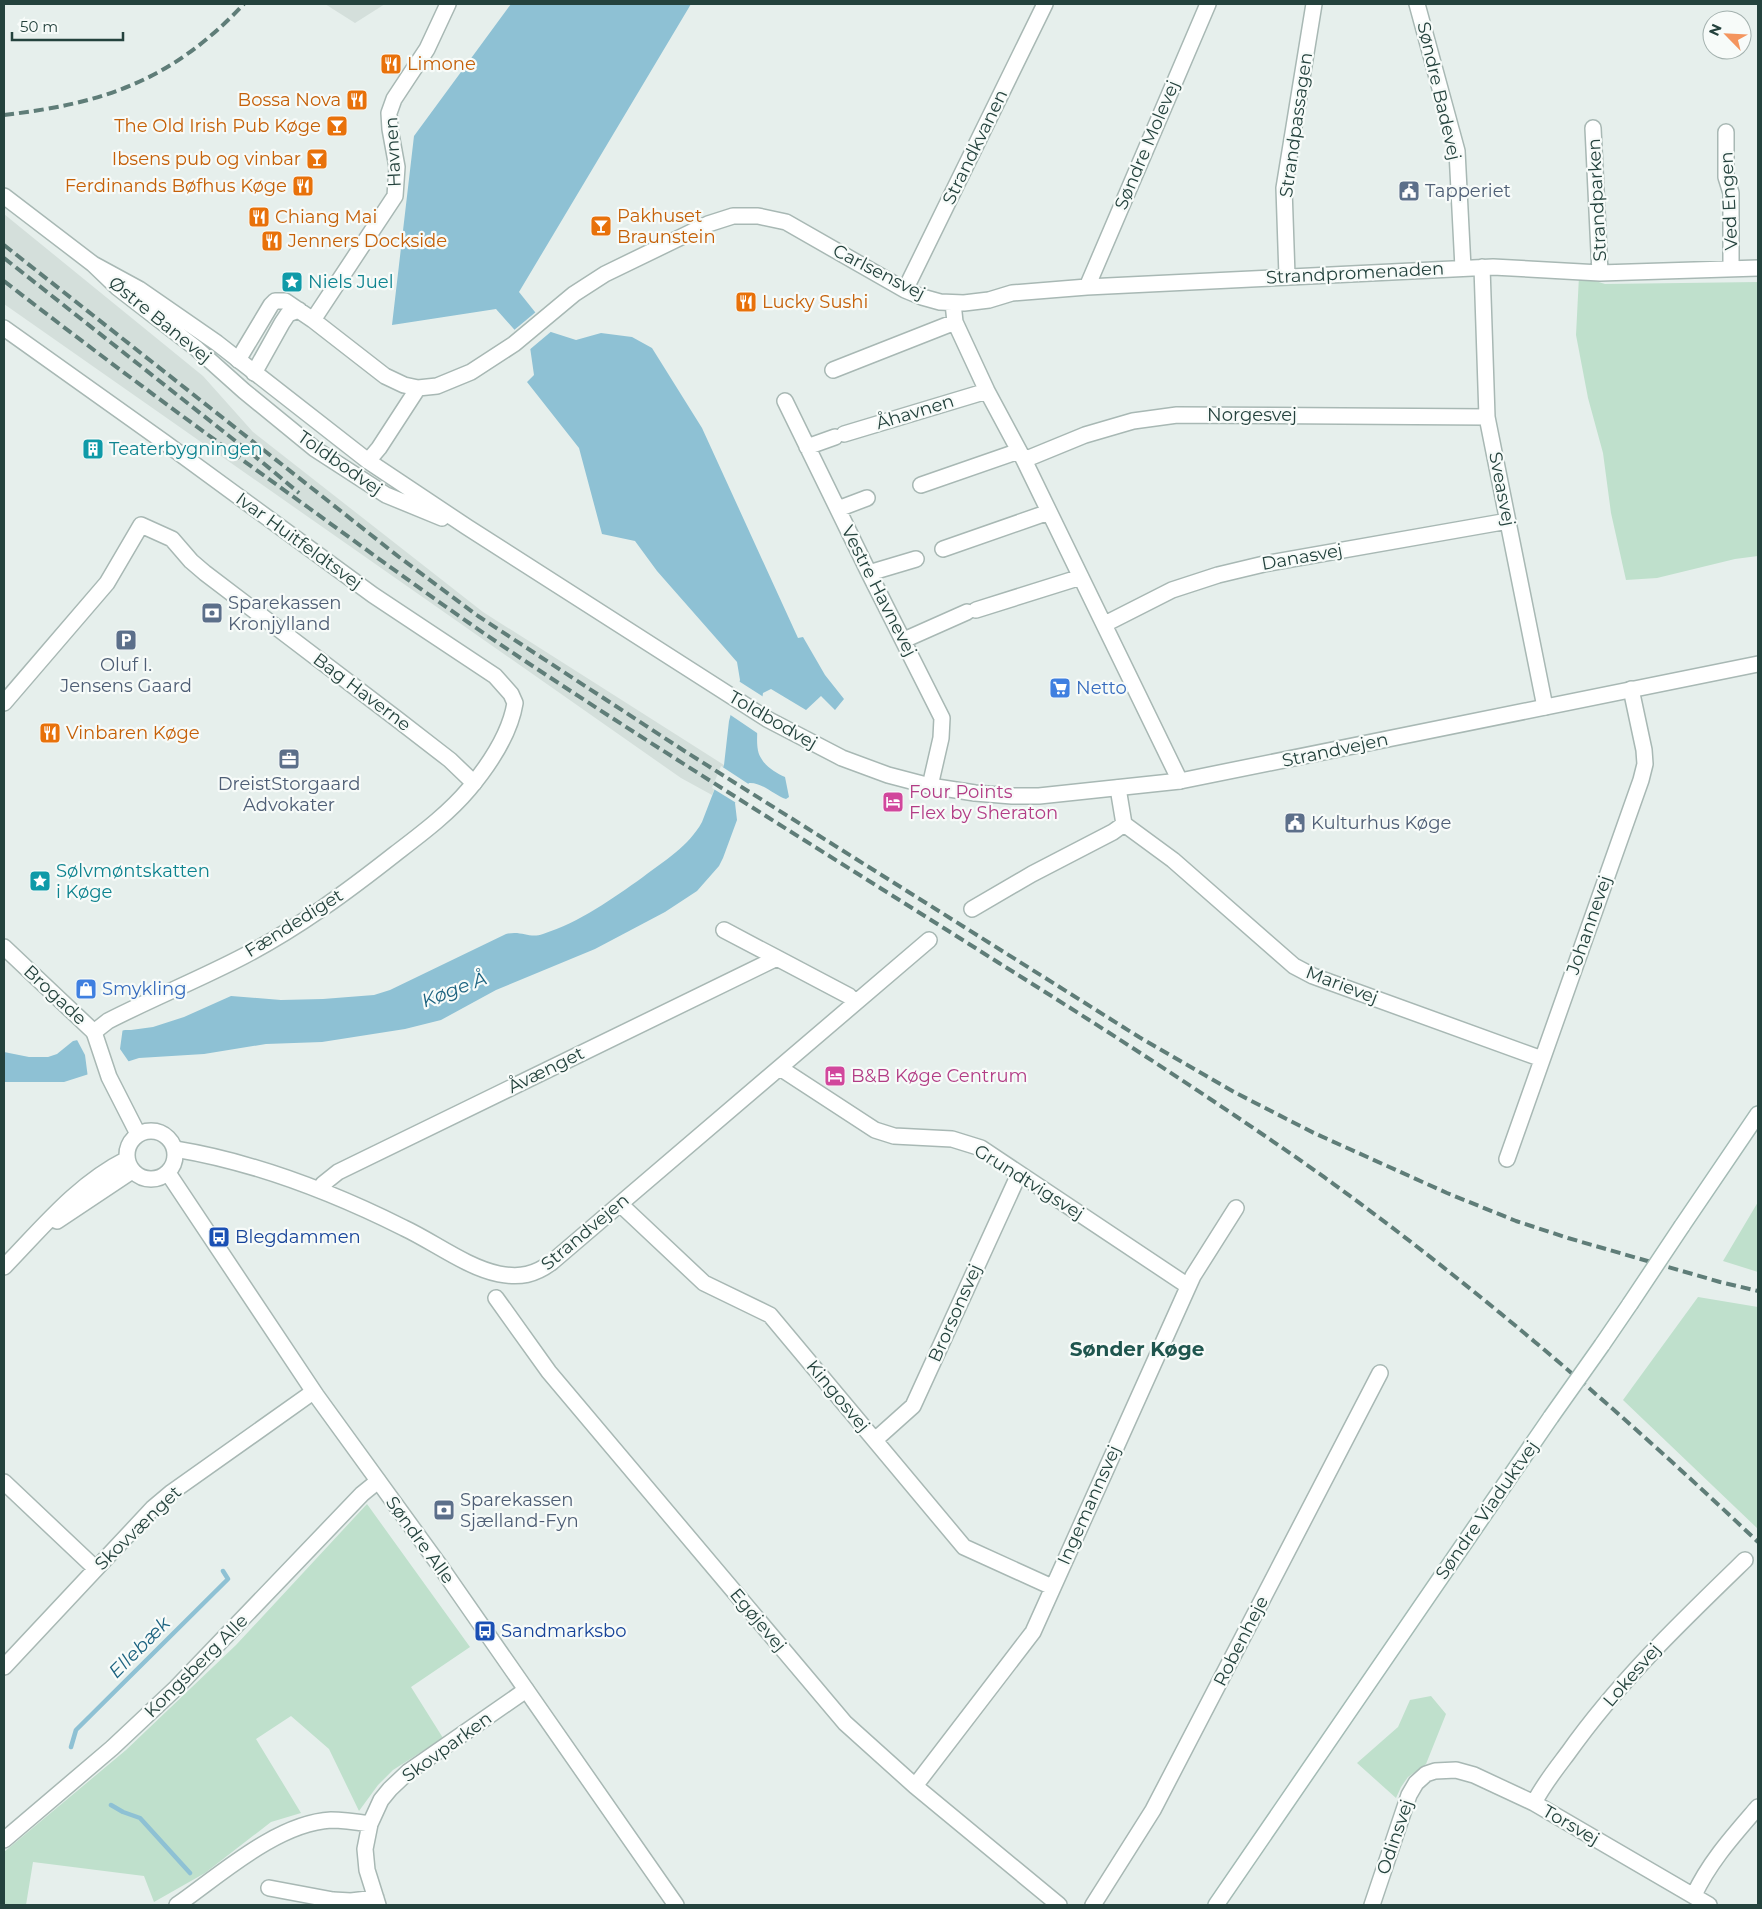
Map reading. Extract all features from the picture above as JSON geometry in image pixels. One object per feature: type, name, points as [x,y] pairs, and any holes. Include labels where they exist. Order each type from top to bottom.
[{"type":"street","name":"Havnen","points":[[313,320],[395,196],[397,167],[389,113],[394,99],[427,50],[448,4]]},
{"type":"street","name":"Strandkvanen","points":[[905,290],[1045,4]]},
{"type":"street","name":"Søndre Molevej","points":[[1087,287],[1208,4]]},
{"type":"street","name":"Strandpassagen","points":[[1287,276],[1284,188],[1314,4]]},
{"type":"street","name":"Søndre Badevej","points":[[1417,4],[1456,151],[1463,268]]},
{"type":"street","name":"Strandparken","points":[[1593,128],[1600,273]]},
{"type":"street","name":"Ved Engen","points":[[1726,132],[1726,177],[1731,193],[1731,269]]},
{"type":"street","name":"Østre Banevej","points":[[4,196],[93,264],[118,288],[197,349],[228,376]]},
{"type":"street","name":"Carlsensvej","points":[[418,388],[437,386],[472,372],[514,344],[574,294],[604,274],[708,224],[733,216],[758,216],[786,222],[905,290],[922,297],[953,303]]},
{"type":"street","name":"Østre Banevej","points":[[93,264],[140,289],[238,360]]},
{"type":"street","name":"Strandpromenaden","points":[[953,303],[989,300],[1012,293],[1087,287],[1493,266],[1600,273],[1758,268]]},
{"type":"street","name":"Sveasvej","points":[[1482,267],[1487,417],[1545,707]]},
{"type":"street","points":[[228,376],[267,311],[275,301],[285,301],[313,320],[385,376],[404,385],[418,388],[379,448],[368,461]]},
{"type":"street","points":[[953,303],[955,322],[986,391],[1022,456],[1180,781]]},
{"type":"street","points":[[244,391],[282,322],[288,314],[299,310]]},
{"type":"street","points":[[833,370],[955,322]]},
{"type":"street","name":"Ivar Huitfeldtsvej","points":[[4,328],[164,442],[373,596],[495,676],[511,694],[515,703],[514,712],[490,760],[474,783]]},
{"type":"street","name":"Toldbodvej","points":[[238,360],[368,461],[467,527],[767,719],[812,744],[842,758],[888,775],[930,786],[976,793],[1039,796],[1118,788]]},
{"type":"street","name":"Toldbodvej","points":[[228,376],[315,449],[386,496],[467,527]]},
{"type":"street","name":"Åhavnen","points":[[807,446],[986,391]]},
{"type":"street","name":"Vestre Havnevej","points":[[785,401],[942,718],[941,738],[930,786]]},
{"type":"street","name":"Norgesvej","points":[[1022,456],[1125,423],[1177,415],[1487,417]]},
{"type":"street","points":[[921,485],[1022,456]]},
{"type":"street","points":[[838,509],[867,498]]},
{"type":"street","points":[[943,549],[1049,512]]},
{"type":"street","name":"Danasvej","points":[[1105,624],[1172,590],[1218,575],[1264,564],[1508,521]]},
{"type":"street","name":"Bag Haverne","points":[[4,703],[106,583],[141,525],[172,539],[191,561],[204,572],[450,760],[474,783]]},
{"type":"street","points":[[869,573],[916,559]]},
{"type":"street","points":[[904,640],[972,611],[1081,577]]},
{"type":"street","name":"Strandvejen","points":[[1118,788],[1180,781],[1758,664]]},
{"type":"street","name":"Johannevej","points":[[1507,1159],[1641,780],[1644,750],[1631,689]]},
{"type":"street","name":"Fændediget","points":[[94,1032],[108,1021],[245,955],[298,925],[366,877],[414,839],[452,807],[474,783]]},
{"type":"street","points":[[972,909],[1032,874],[1113,832],[1124,824],[1118,788]]},
{"type":"street","name":"Marievej","points":[[1124,824],[1173,860],[1294,966],[1313,976],[1542,1059]]},
{"type":"street","points":[[724,930],[849,996],[855,1002]]},
{"type":"street","name":"Strandvejen","points":[[175,1149],[207,1154],[320,1190],[403,1227],[483,1270],[509,1276],[528,1275],[538,1272],[552,1262],[929,940]]},
{"type":"street","name":"Brogade","points":[[4,947],[94,1032],[108,1074],[138,1134]]},
{"type":"street","name":"Åvænget","points":[[320,1190],[323,1184],[338,1172],[777,958]]},
{"type":"street","name":"Grundtvigsvej","points":[[780,1068],[874,1130],[894,1136],[952,1139],[981,1148],[1188,1286]]},
{"type":"street","name":"Søndre Viaduktvej","points":[[1216,1905],[1602,1345],[1758,1114]]},
{"type":"street","points":[[145,1131],[160,1132],[167,1136],[175,1149],[175,1162],[168,1173],[154,1180],[139,1176],[130,1165],[129,1145],[138,1134],[145,1131]]},
{"type":"street","points":[[4,1267],[35,1236],[130,1165]]},
{"type":"street","name":"Søndre Alle","points":[[168,1173],[313,1392],[440,1566],[676,1905]]},
{"type":"street","name":"Brorsonsvej","points":[[875,1440],[913,1406],[1019,1174]]},
{"type":"street","name":"Kingosvej","points":[[620,1204],[704,1283],[770,1315],[964,1547],[1052,1587]]},
{"type":"street","name":"Ingemannsvej","points":[[916,1786],[1033,1632],[1188,1286],[1236,1208]]},
{"type":"street","name":"Egøjevej","points":[[496,1298],[549,1372],[845,1723],[916,1786],[1059,1905]]},
{"type":"street","name":"Robenheje","points":[[1093,1905],[1153,1810],[1380,1373]]},
{"type":"street","name":"Skovvænget","points":[[4,1666],[153,1508],[172,1492],[313,1392]]},
{"type":"street","name":"Kongsberg Alle","points":[[4,1840],[112,1748],[176,1688],[362,1494],[378,1481]]},
{"type":"street","points":[[4,1482],[96,1568]]},
{"type":"street","name":"Lokesvej","points":[[1534,1803],[1540,1791],[1582,1734],[1636,1668],[1680,1622],[1745,1560]]},
{"type":"street","name":"Skovparken","points":[[270,1888],[332,1900],[377,1902],[367,1870],[365,1850],[370,1824],[381,1800],[408,1772],[526,1690]]},
{"type":"street","name":"Torsvej","points":[[1426,1774],[1443,1769],[1474,1775],[1534,1803],[1709,1905]]},
{"type":"street","name":"Odinsvej","points":[[1372,1905],[1409,1795],[1416,1783],[1426,1774]]},
{"type":"street","points":[[1694,1895],[1702,1876],[1722,1848],[1758,1807]]},
{"type":"street","points":[[177,1905],[228,1868],[275,1838],[300,1826],[330,1820],[350,1820],[370,1824]]},
{"type":"shaded area","points":[[325,4],[385,4],[355,23]]},
{"type":"shaded area","points":[[4,214],[203,376],[253,432],[483,612],[724,765],[712,795],[681,778],[4,304]]},
{"type":"green space","points":[[1579,276],[1605,284],[1758,282],[1758,556],[1735,559],[1657,578],[1626,580],[1611,513],[1603,453],[1588,398],[1576,335]]},
{"type":"green space","points":[[1758,1202],[1758,1272],[1723,1261]]},
{"type":"green space","points":[[1698,1297],[1758,1307],[1758,1529],[1623,1400]]},
{"type":"green space","points":[[367,1504],[470,1647],[411,1687],[443,1738],[393,1770],[378,1785],[359,1811],[329,1749],[291,1716],[256,1739],[301,1813],[271,1822],[205,1873],[154,1902],[144,1876],[33,1862],[26,1905],[4,1905],[4,1852],[126,1750],[236,1645]]},
{"type":"green space","points":[[1431,1696],[1446,1714],[1426,1764],[1408,1777],[1396,1798],[1357,1763],[1398,1727],[1410,1700]]},
{"type":"water","name":"Køge Å","points":[[511,4],[691,4],[519,292],[551,332],[576,340],[601,333],[632,337],[652,348],[702,428],[798,638],[803,637],[825,675],[844,699],[835,710],[821,696],[806,710],[771,689],[763,693],[757,736],[758,752],[768,767],[785,777],[789,797],[786,799],[759,785],[749,783],[735,803],[737,820],[723,858],[719,866],[697,891],[665,912],[595,949],[496,990],[441,1020],[405,1029],[322,1042],[266,1044],[204,1054],[139,1058],[64,1082],[4,1082],[4,1052],[29,1057],[48,1057],[57,1054],[73,1041],[125,1030],[153,1027],[184,1017],[231,996],[281,1000],[374,995],[390,990],[506,934],[538,935],[557,929],[620,894],[683,846],[697,831],[702,822],[724,765],[729,721],[740,680],[737,662],[657,571],[635,541],[602,534],[579,448],[527,382],[534,375],[530,347],[496,309],[392,325],[414,136]]},
{"type":"pier","points":[[537,311],[553,330],[528,351],[513,331]]},
{"type":"pier","points":[[737,680],[765,698],[760,735],[729,714]]},
{"type":"pier","points":[[721,766],[750,785],[738,804],[712,788]]},
{"type":"pier","points":[[123,1027],[120,1049],[129,1062],[88,1078],[85,1055],[76,1038]]},
{"type":"waterway","name":"Ellebæk","points":[[71,1747],[76,1730],[228,1579],[223,1571]]},
{"type":"waterway","name":"Ellebæk","points":[[111,1805],[140,1818],[190,1873]]},
{"type":"railway","points":[[4,115],[74,103],[106,95],[135,84],[190,52],[244,4]]},
{"type":"railway","points":[[4,245],[399,557],[478,616],[686,752],[1139,1037],[1234,1092],[1314,1133],[1447,1193],[1516,1221],[1568,1238],[1720,1282],[1758,1291]]},
{"type":"railway","points":[[4,258],[299,493]]},
{"type":"railway","points":[[4,281],[194,424],[388,566],[495,641],[700,774],[1119,1039],[1317,1172],[1432,1258],[1599,1396],[1758,1542]]},
{"type":"place","name":"Limone","points":[[391,64]]},
{"type":"place","name":"Bossa Nova","points":[[357,100]]},
{"type":"place","name":"The Old Irish Pub Køge","points":[[337,126]]},
{"type":"place","name":"Ibsens pub og vinbar","points":[[317,159]]},
{"type":"place","name":"Ferdinands Bøfhus Køge","points":[[303,186]]},
{"type":"place","name":"Tapperiet","points":[[1409,191]]},
{"type":"place","name":"Chiang Mai","points":[[259,217]]},
{"type":"place","name":"Pakhuset Braunstein","points":[[601,226]]},
{"type":"place","name":"Jenners Dockside","points":[[272,241]]},
{"type":"place","name":"Niels Juel","points":[[292,282]]},
{"type":"place","name":"Lucky Sushi","points":[[746,302]]},
{"type":"place","name":"Teaterbygningen","points":[[93,449]]},
{"type":"place","name":"Sparekassen Kronjylland","points":[[212,613]]},
{"type":"place","name":"Oluf I. Jensens Gaard","points":[[126,640]]},
{"type":"place","name":"Netto","points":[[1060,688]]},
{"type":"place","name":"Vinbaren Køge","points":[[50,733]]},
{"type":"place","name":"DreistStorgaard Advokater","points":[[289,759]]},
{"type":"place","name":"Four Points Flex by Sheraton","points":[[893,802]]},
{"type":"place","name":"Kulturhus Køge","points":[[1295,823]]},
{"type":"place","name":"Sølvmøntskatten i Køge","points":[[40,881]]},
{"type":"place","name":"Smykling","points":[[86,989]]},
{"type":"place","name":"B&B Køge Centrum","points":[[835,1076]]},
{"type":"place","name":"Blegdammen","points":[[219,1237]]},
{"type":"place","name":"Sparekassen Sjælland-Fyn","points":[[444,1510]]},
{"type":"place","name":"Sandmarksbo","points":[[485,1631]]},
{"type":"district","name":"Sønder Køge","points":[[1137,1349]]}]
